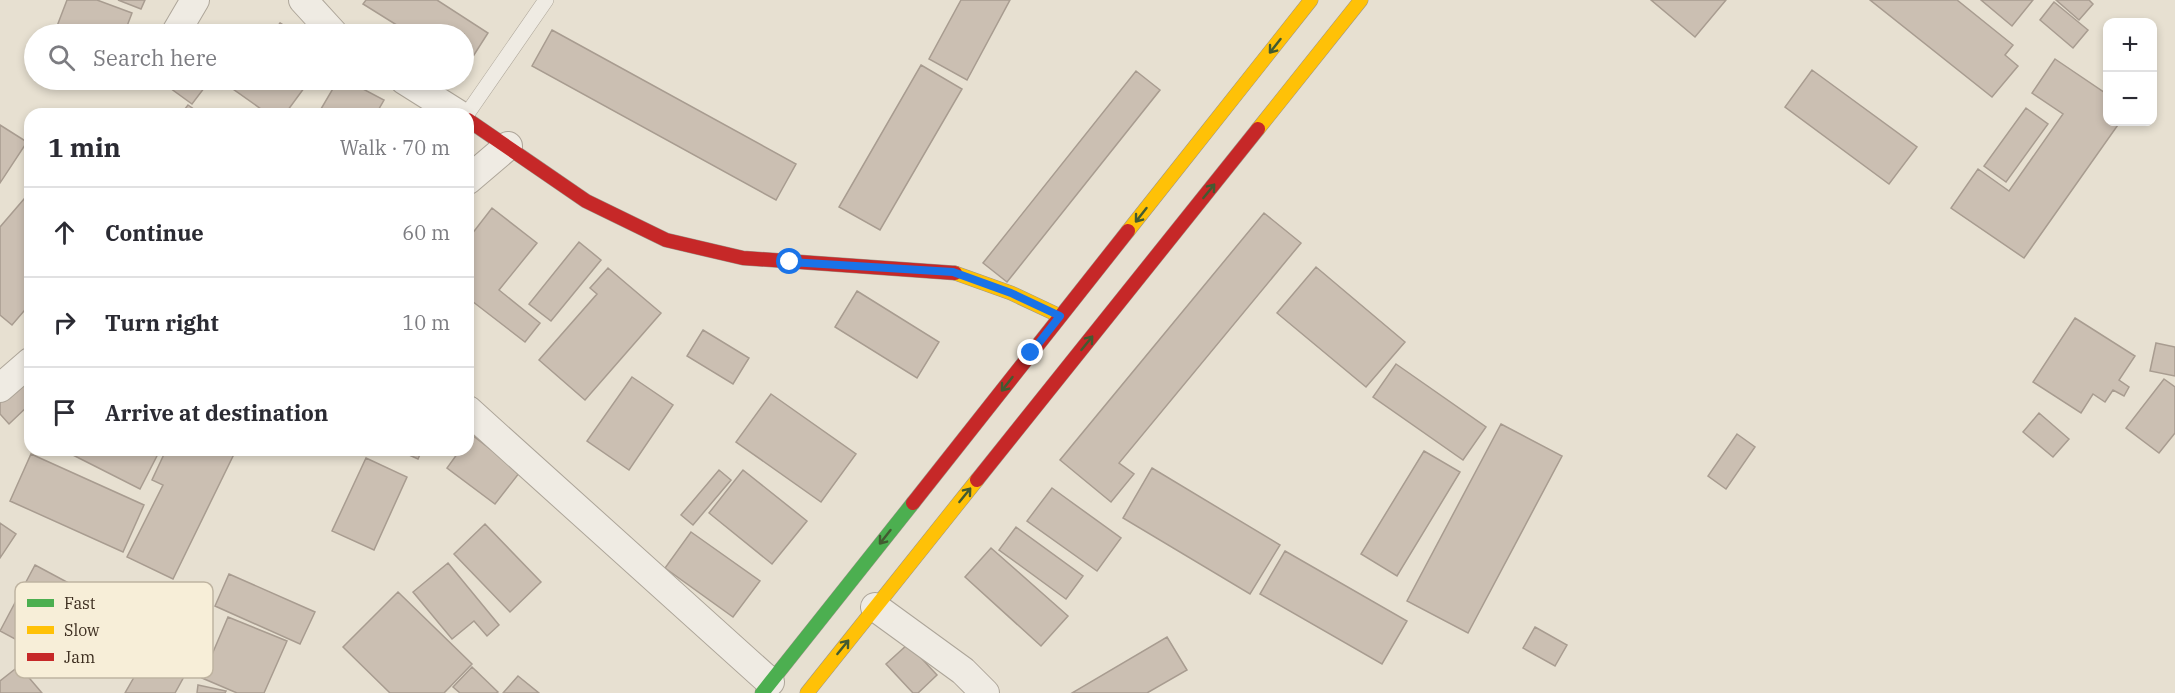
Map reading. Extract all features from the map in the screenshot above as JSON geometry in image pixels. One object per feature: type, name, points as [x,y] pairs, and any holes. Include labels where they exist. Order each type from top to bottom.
[{"type":"main road","points":[[766,688],[1311,0]]},
{"type":"main road","points":[[807,693],[1361,0]]},
{"type":"main road","points":[[474,124],[586,201],[666,240],[743,258],[953,272],[1011,293],[1060,316]]},
{"type":"street","points":[[181,24],[195,0]]},
{"type":"street","points":[[303,0],[325,24]]},
{"type":"street","points":[[420,90],[448,108]]},
{"type":"street","points":[[474,175],[508,146]]},
{"type":"street","points":[[0,388],[24,367]]},
{"type":"street","points":[[474,416],[766,688]]},
{"type":"street","points":[[875,607],[963,671],[985,693]]},
{"type":"lane","points":[[471,108],[546,0]]},
{"type":"building","points":[[67,0],[97,0],[132,13],[128,24],[58,24]]},
{"type":"building","points":[[118,0],[145,0],[141,9]]},
{"type":"building","points":[[366,0],[437,0],[488,33],[474,55],[474,24],[395,24],[363,4]]},
{"type":"building","points":[[961,0],[1010,0],[967,80],[929,59]]},
{"type":"building","points":[[1651,0],[1726,0],[1695,37]]},
{"type":"building","points":[[1870,0],[1957,0],[2013,45],[2005,55],[2018,66],[1992,97]]},
{"type":"building","points":[[1981,0],[2033,0],[2012,26]]},
{"type":"building","points":[[2056,0],[2089,0],[2093,4],[2079,20]]},
{"type":"building","points":[[2054,2],[2088,30],[2073,48],[2040,20]]},
{"type":"building","points":[[552,30],[796,164],[776,200],[532,66]]},
{"type":"building","points":[[2055,59],[2103,92],[2103,126],[2117,126],[2024,258],[1951,208],[1978,169],[2009,191],[2063,114],[2032,93]]},
{"type":"building","points":[[921,65],[962,89],[880,230],[839,207]]},
{"type":"building","points":[[1812,70],[1917,147],[1889,184],[1785,107]]},
{"type":"building","points":[[1136,71],[1160,90],[1007,282],[983,263]]},
{"type":"building","points":[[173,90],[203,90],[192,104]]},
{"type":"building","points":[[234,90],[303,90],[289,108],[260,108]]},
{"type":"building","points":[[332,90],[365,90],[384,100],[379,108],[322,108]]},
{"type":"building","points":[[2026,108],[2048,124],[2006,182],[1984,166]]},
{"type":"building","points":[[0,125],[24,140],[24,147],[0,183]]},
{"type":"building","points":[[24,199],[24,311],[12,325],[0,315],[0,227]]},
{"type":"building","points":[[492,208],[537,243],[499,290],[540,323],[525,342],[474,303],[474,231]]},
{"type":"building","points":[[1264,213],[1301,243],[1119,463],[1134,474],[1111,502],[1060,460]]},
{"type":"building","points":[[579,242],[601,260],[551,321],[529,304]]},
{"type":"building","points":[[1316,267],[1405,342],[1366,387],[1277,313]]},
{"type":"building","points":[[608,268],[661,313],[585,400],[539,360],[597,294],[590,288]]},
{"type":"building","points":[[857,291],[939,342],[917,378],[835,327]]},
{"type":"building","points":[[2075,318],[2135,356],[2119,380],[2129,387],[2124,396],[2113,390],[2105,402],[2093,394],[2081,413],[2033,382]]},
{"type":"building","points":[[703,330],[749,358],[733,384],[687,356]]},
{"type":"building","points":[[2156,343],[2175,347],[2175,376],[2150,371]]},
{"type":"building","points":[[1396,364],[1486,427],[1463,460],[1373,397]]},
{"type":"building","points":[[632,377],[673,405],[629,470],[587,441]]},
{"type":"building","points":[[24,378],[24,410],[9,424],[0,414],[0,401]]},
{"type":"building","points":[[2164,379],[2175,387],[2175,433],[2159,453],[2126,428]]},
{"type":"building","points":[[771,394],[856,454],[821,502],[736,442]]},
{"type":"building","points":[[2039,413],[2069,439],[2053,457],[2023,432]]},
{"type":"building","points":[[1501,424],[1562,456],[1468,633],[1407,601]]},
{"type":"building","points":[[1737,434],[1755,447],[1726,489],[1708,476]]},
{"type":"building","points":[[474,437],[520,472],[495,504],[447,468],[456,456],[474,456]]},
{"type":"building","points":[[1424,451],[1460,472],[1397,576],[1361,554]]},
{"type":"building","points":[[30,456],[35,456],[144,505],[123,552],[10,501]]},
{"type":"building","points":[[75,456],[157,456],[140,489]]},
{"type":"building","points":[[163,456],[233,456],[173,579],[127,557],[163,485],[152,480]]},
{"type":"building","points":[[366,458],[407,477],[374,550],[332,531]]},
{"type":"building","points":[[1152,468],[1280,545],[1250,594],[1123,518]]},
{"type":"building","points":[[719,470],[731,480],[693,525],[681,515]]},
{"type":"building","points":[[743,470],[807,521],[772,564],[709,513]]},
{"type":"building","points":[[1052,488],[1121,538],[1097,571],[1027,521]]},
{"type":"building","points":[[0,523],[16,534],[0,558]]},
{"type":"building","points":[[485,524],[541,582],[510,612],[454,554]]},
{"type":"building","points":[[1016,527],[1083,576],[1066,599],[999,550]]},
{"type":"building","points":[[691,532],[760,581],[733,617],[665,568]]},
{"type":"building","points":[[991,548],[1068,616],[1041,646],[965,577]]},
{"type":"building","points":[[1285,551],[1407,621],[1382,664],[1260,594]]},
{"type":"building","points":[[448,563],[499,625],[487,636],[474,621],[452,639],[413,592]]},
{"type":"building","points":[[35,565],[67,582],[26,582]]},
{"type":"building","points":[[229,574],[315,612],[300,644],[215,606]]},
{"type":"building","points":[[398,592],[472,664],[444,693],[390,693],[343,647]]},
{"type":"building","points":[[15,603],[15,639],[0,631]]},
{"type":"building","points":[[228,617],[287,641],[264,693],[237,693],[202,678],[213,678],[213,652]]},
{"type":"building","points":[[1535,627],[1567,645],[1555,666],[1523,648]]},
{"type":"building","points":[[1167,637],[1187,670],[1147,693],[1072,693]]},
{"type":"building","points":[[908,644],[937,675],[918,693],[913,693],[886,664]]},
{"type":"building","points":[[472,667],[498,692],[460,693],[453,687]]},
{"type":"building","points":[[15,669],[15,678],[29,678],[42,693],[0,693],[0,681]]},
{"type":"building","points":[[518,676],[539,693],[503,693]]},
{"type":"building","points":[[134,678],[183,678],[175,693],[125,693]]},
{"type":"building","points":[[198,685],[226,691],[225,693],[197,693]]},
{"type":"traffic: fast","points":[[762,693],[913,503]]},
{"type":"traffic: slow","points":[[1128,231],[1311,0]]},
{"type":"traffic: slow","points":[[1258,129],[1361,0]]},
{"type":"traffic: slow","points":[[955,273],[1011,293],[1060,316]]},
{"type":"traffic: slow","points":[[807,693],[977,480]]},
{"type":"traffic: jam","points":[[474,124],[586,201],[666,240],[743,258],[955,273]]},
{"type":"traffic: jam","points":[[977,480],[1258,129]]},
{"type":"traffic: jam","points":[[913,503],[1128,231]]},
{"type":"route","points":[[790,262],[953,272],[1011,293],[1060,316],[1031,353]]}]
